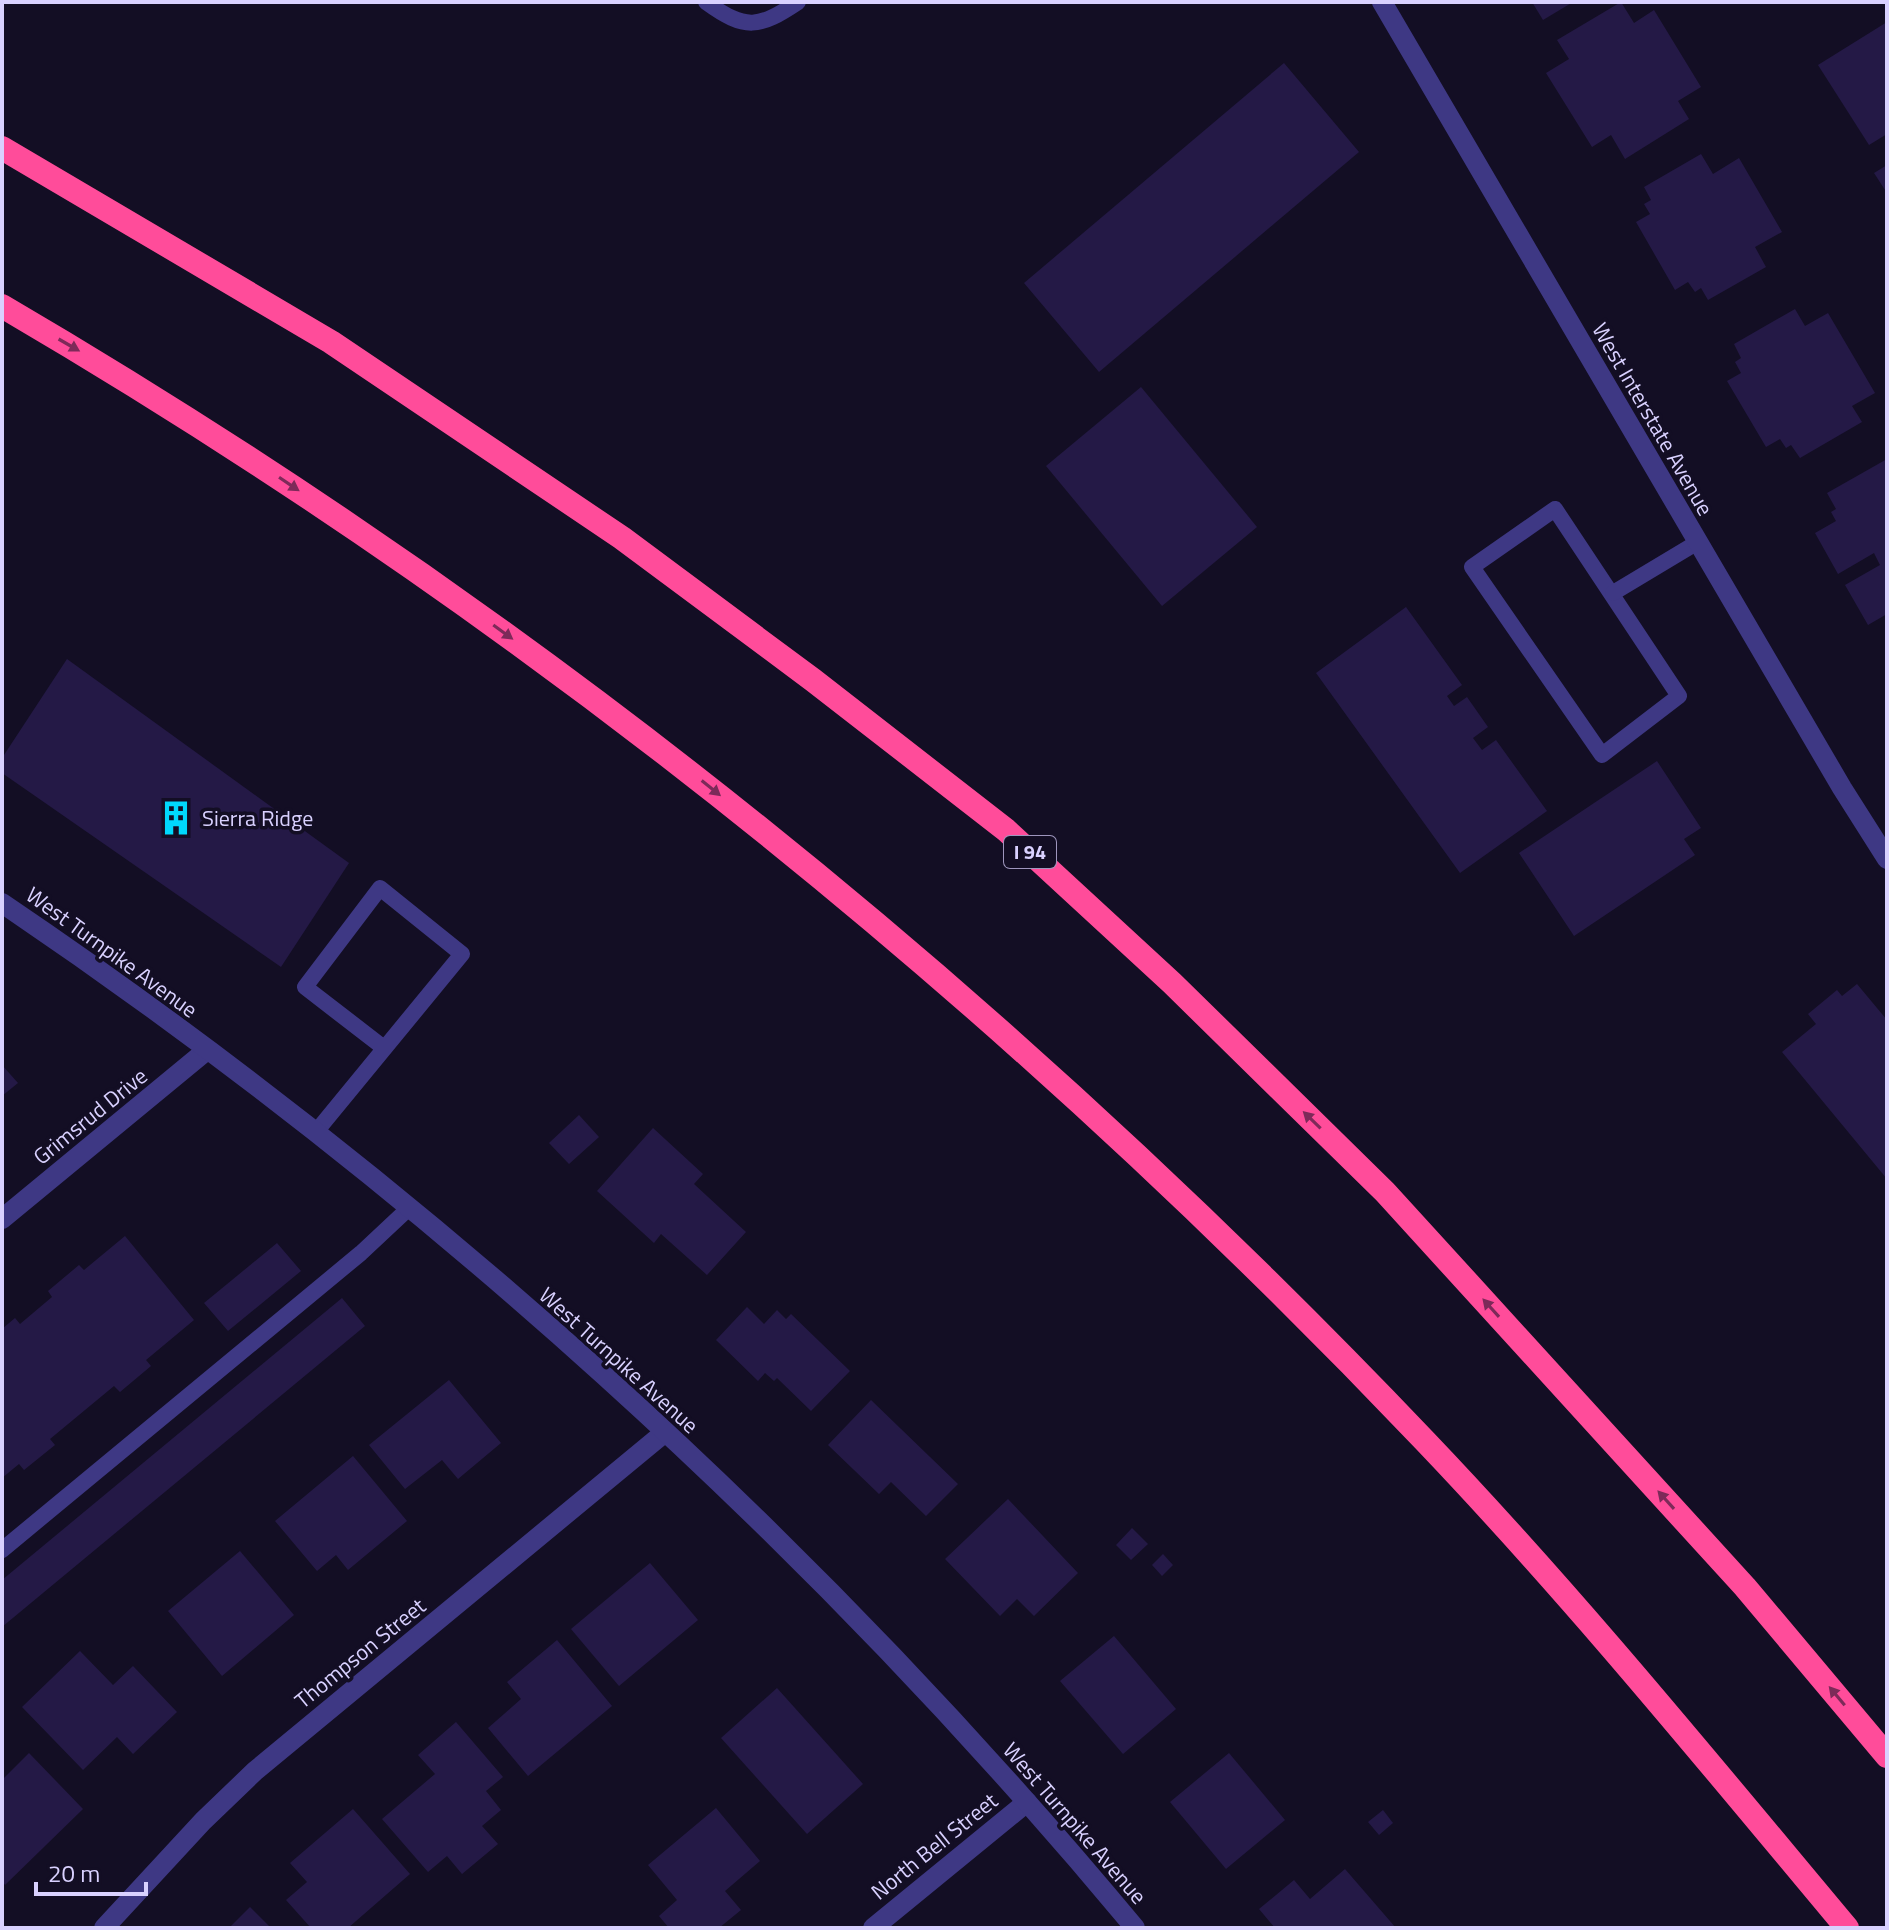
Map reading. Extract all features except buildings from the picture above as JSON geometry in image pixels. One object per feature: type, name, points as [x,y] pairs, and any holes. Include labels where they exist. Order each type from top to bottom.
[{"type":"highway","name":"I 94","points":[[2,148],[331,342],[622,538],[813,680],[1006,830],[1172,983],[1385,1192],[1745,1587],[1887,1756]]},
{"type":"highway","points":[[2,306],[208,431],[478,613],[689,770],[806,864],[1058,1079],[1249,1261],[1429,1445],[1615,1653],[1847,1928]]},
{"type":"street","name":"West Interstate Avenue","points":[[1382,2],[1887,859]]},
{"type":"street","name":"West Turnpike Avenue","points":[[2,903],[67,947],[315,1133],[594,1368],[816,1578],[1027,1802],[1135,1928]]},
{"type":"street","name":"Grimsrud Drive","points":[[2,1219],[207,1050]]},
{"type":"street","name":"Thompson Street","points":[[104,1928],[203,1821],[255,1771],[664,1433]]},
{"type":"street","name":"North Bell Street","points":[[873,1928],[1027,1802]]},
{"type":"lane","points":[[706,2],[738,21],[756,23],[773,19],[798,2]]},
{"type":"lane","points":[[1555,509],[1613,593],[1679,696],[1602,755],[1472,567],[1555,509]]},
{"type":"lane","points":[[1613,593],[1698,542]]},
{"type":"lane","points":[[315,1133],[462,954],[380,888],[305,987],[384,1048]]},
{"type":"lane","points":[[2,1550],[361,1253],[408,1209]]},
{"type":"place","name":"Sierra Ridge","points":[[176,818]]}]
